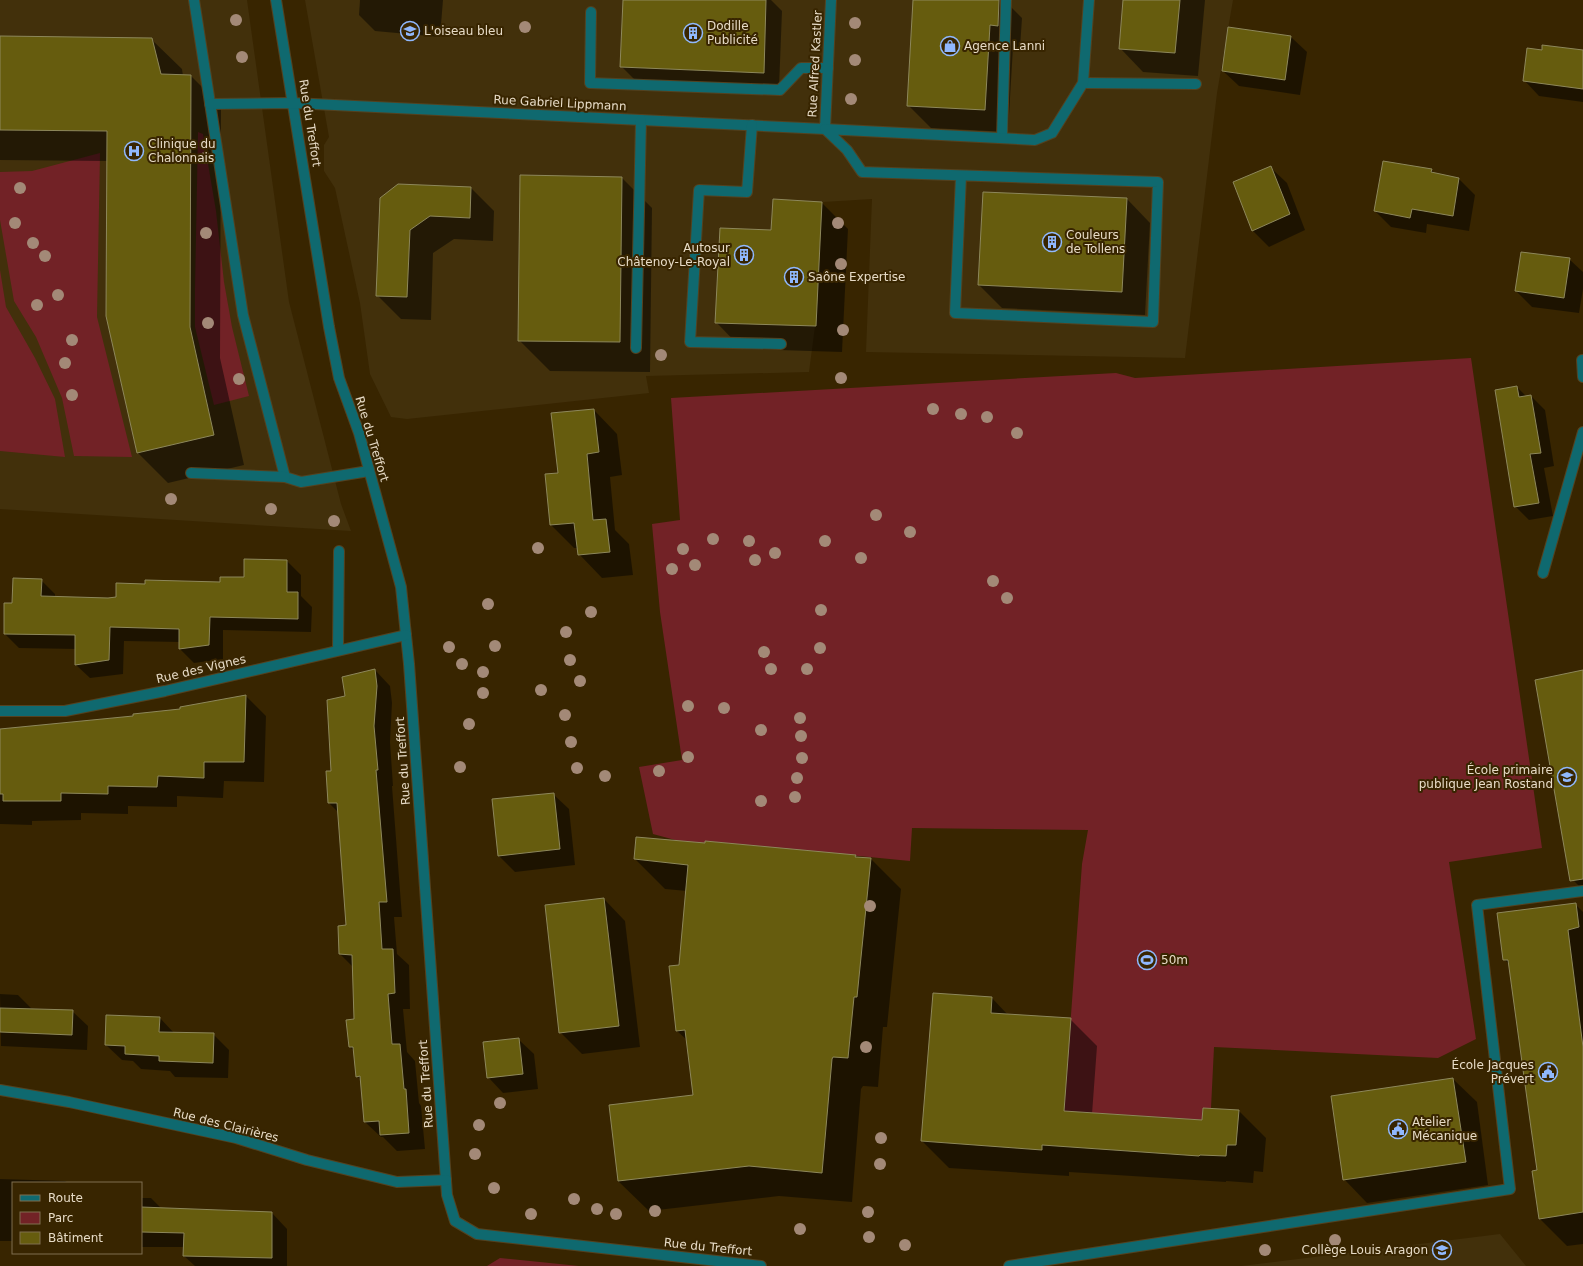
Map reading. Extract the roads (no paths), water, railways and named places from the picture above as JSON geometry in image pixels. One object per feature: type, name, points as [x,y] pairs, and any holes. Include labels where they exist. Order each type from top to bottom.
[{"type":"street","points":[[194,0],[243,316],[285,477]]},
{"type":"street","name":"Rue du Treffort","points":[[276,0],[339,378],[359,433],[401,587],[409,664],[447,1195],[454,1221],[477,1234],[761,1266]]},
{"type":"street","name":"Rue Alfred Kastler","points":[[825,129],[831,0]]},
{"type":"street","points":[[1002,138],[1006,0]]},
{"type":"street","points":[[1089,0],[1084,83],[1196,84]]},
{"type":"street","points":[[591,12],[590,83],[780,90],[801,68],[828,68]]},
{"type":"street","name":"Rue Gabriel Lippmann","points":[[210,104],[293,103],[1035,140],[1052,133],[1084,83]]},
{"type":"street","points":[[636,348],[641,120]]},
{"type":"street","points":[[752,125],[747,192],[699,190],[690,342],[781,344]]},
{"type":"street","points":[[825,129],[847,150],[862,172],[1158,182],[1153,322],[955,313],[961,176]]},
{"type":"street","points":[[1583,360],[1583,376]]},
{"type":"street","points":[[1543,573],[1583,432]]},
{"type":"street","points":[[191,473],[285,477],[301,482],[369,471]]},
{"type":"street","points":[[338,649],[339,551]]},
{"type":"street","name":"Rue des Vignes","points":[[0,711],[65,711],[164,691],[338,649],[406,635]]},
{"type":"street","points":[[1009,1266],[1510,1190],[1477,905],[1583,891]]},
{"type":"street","name":"Rue des Clairières","points":[[0,1090],[69,1102],[236,1138],[307,1160],[397,1182],[446,1180]]},
{"type":"place","name":"L'oiseau bleu","points":[[410,31]]},
{"type":"place","name":"Dodille Publicité","points":[[693,33]]},
{"type":"place","name":"Agence Lanni","points":[[950,46]]},
{"type":"place","name":"Clinique du Chalonnais","points":[[134,151]]},
{"type":"place","name":"Couleurs de Tollens","points":[[1052,242]]},
{"type":"place","name":"Autosur Châtenoy-Le-Royal","points":[[744,255]]},
{"type":"place","name":"Saône Expertise","points":[[794,277]]},
{"type":"place","name":"École primaire publique Jean Rostand","points":[[1567,777]]},
{"type":"place","name":"50m","points":[[1147,960]]},
{"type":"place","name":"École Jacques Prévert","points":[[1548,1072]]},
{"type":"place","name":"Atelier Mécanique","points":[[1398,1129]]},
{"type":"place","name":"Collège Louis Aragon","points":[[1442,1250]]}]
